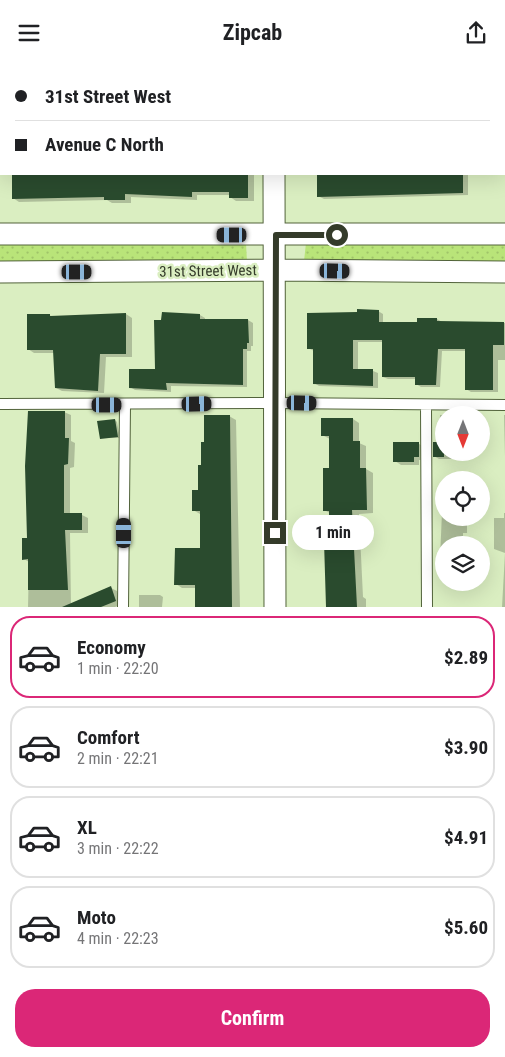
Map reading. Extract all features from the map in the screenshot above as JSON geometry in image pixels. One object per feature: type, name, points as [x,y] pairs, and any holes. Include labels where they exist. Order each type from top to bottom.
[{"type":"street","points":[[274,175],[276,235],[274,403],[275,607]]},
{"type":"street","points":[[0,234],[505,234]]},
{"type":"street","name":"31st Street West","points":[[0,272],[276,270],[505,272]]},
{"type":"lane","points":[[0,404],[274,403],[505,405]]},
{"type":"lane","points":[[123,607],[125,405]]},
{"type":"lane","points":[[426,405],[427,607]]},
{"type":"green space","points":[[505,242],[505,264],[304,261],[306,243]]},
{"type":"green space","points":[[246,243],[247,262],[0,262],[0,244]]},
{"type":"building","points":[[12,175],[248,175],[248,198],[229,198],[229,192],[192,192],[192,197],[125,194],[125,200],[104,200],[104,197],[12,199]]},
{"type":"building","points":[[317,175],[463,175],[463,193],[317,197]]},
{"type":"building","points":[[357,309],[379,310],[379,322],[417,322],[417,318],[437,318],[437,321],[504,322],[504,345],[493,345],[493,390],[465,390],[465,349],[438,349],[436,385],[415,385],[415,377],[382,377],[382,340],[353,340],[353,369],[373,369],[373,386],[313,384],[313,349],[307,349],[307,313],[357,312]]},
{"type":"building","points":[[162,312],[200,314],[200,319],[248,319],[249,343],[247,343],[247,349],[243,349],[243,385],[166,383],[167,390],[129,388],[129,369],[155,369],[154,320],[161,320]]},
{"type":"building","points":[[126,313],[126,354],[100,354],[98,391],[55,388],[53,350],[27,350],[27,314],[50,314],[50,316]]},
{"type":"building","points":[[28,411],[65,411],[65,438],[69,438],[68,464],[64,465],[64,513],[82,513],[82,530],[65,530],[68,590],[28,590],[28,559],[22,560],[22,538],[27,538],[25,466]]},
{"type":"building","points":[[204,415],[230,415],[232,607],[195,607],[195,585],[174,585],[175,548],[200,548],[200,511],[192,511],[192,490],[198,490],[198,465],[201,465],[201,442],[204,442]]},
{"type":"building","points":[[321,418],[353,418],[353,441],[360,441],[360,468],[366,468],[367,510],[352,510],[357,607],[326,607],[324,541],[329,541],[329,511],[323,511],[323,468],[329,468],[329,436],[321,436]]},
{"type":"building","points":[[115,419],[118,437],[100,439],[97,421]]},
{"type":"building","points":[[393,442],[419,442],[419,457],[414,457],[414,462],[393,462]]},
{"type":"building","points":[[433,442],[435,442],[435,457],[433,457]]},
{"type":"building","points":[[111,586],[116,601],[101,607],[62,607]]},
{"type":"route","points":[[275,533],[276,235],[337,235]]}]
